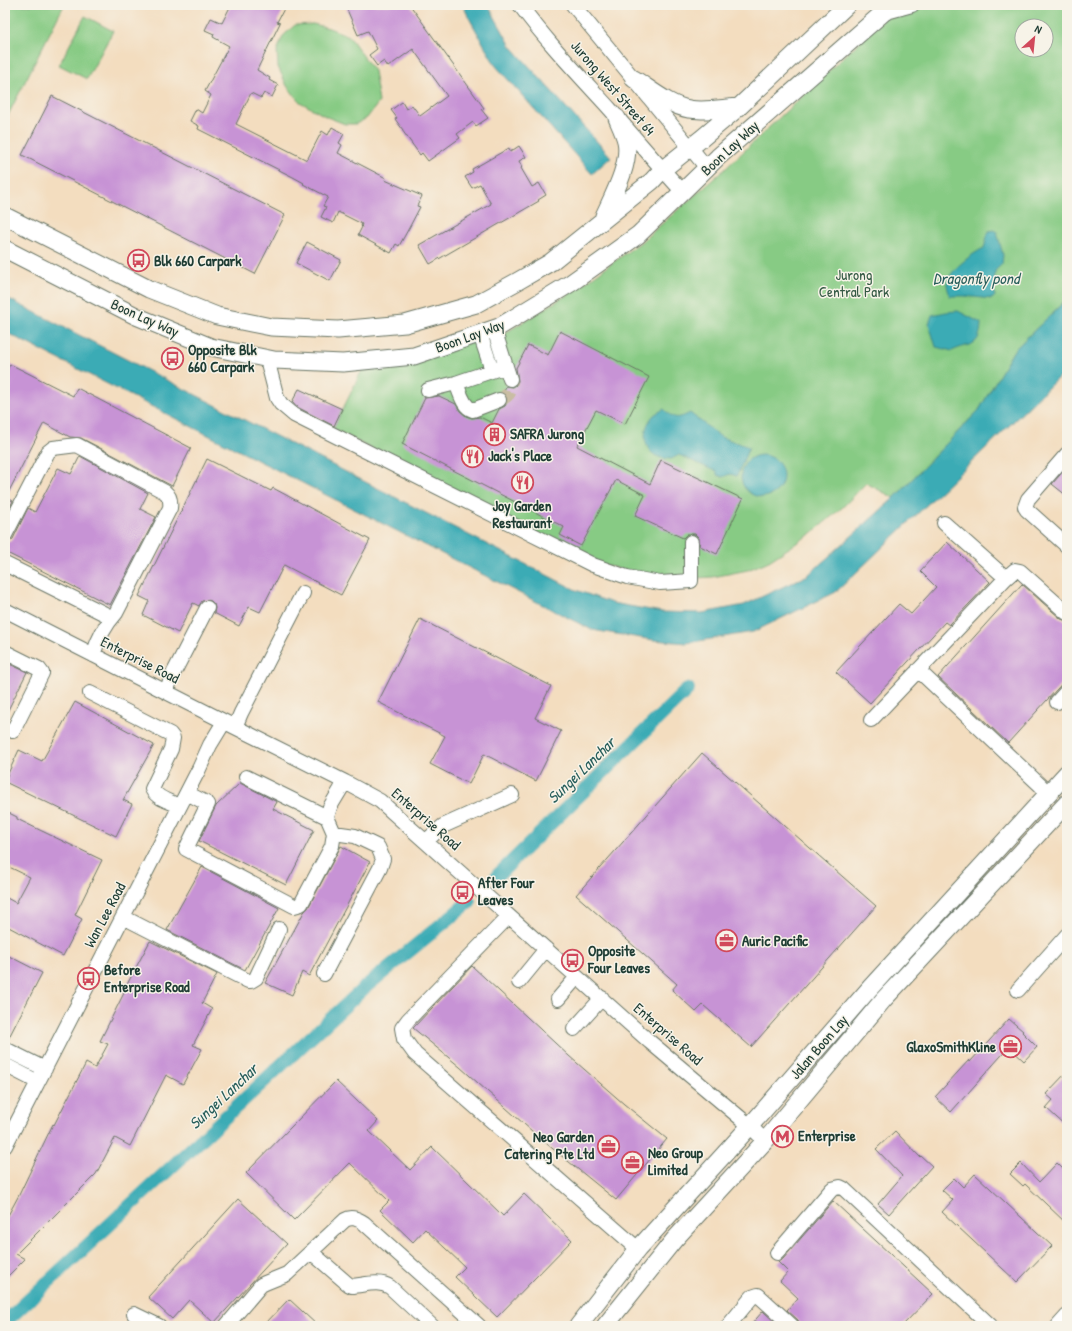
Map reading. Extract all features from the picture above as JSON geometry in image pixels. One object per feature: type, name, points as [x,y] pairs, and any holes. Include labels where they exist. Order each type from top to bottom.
[{"type":"main road","name":"Boon Lay Way","points":[[5,216],[149,289],[217,316],[271,327],[338,330],[405,324],[476,304],[551,262],[739,107],[847,5]]},
{"type":"main road","name":"Boon Lay Way","points":[[5,250],[136,316],[211,347],[274,360],[343,363],[414,356],[499,328],[571,283],[638,235],[718,157],[887,9]]},
{"type":"main road","points":[[634,79],[668,101],[688,109],[704,110],[739,107]]},
{"type":"main road","points":[[604,218],[621,177],[625,162],[626,143],[617,118]]},
{"type":"main road","name":"Jalan Boon Lay","points":[[578,1326],[638,1249],[750,1126],[870,988],[1067,774]]},
{"type":"main road","name":"Jalan Boon Lay","points":[[605,1326],[674,1240],[765,1141],[884,999],[1067,802]]},
{"type":"street","name":"Jurong West Street 64","points":[[520,5],[540,32],[683,192]]},
{"type":"street","name":"Jurong West Street 64","points":[[573,5],[707,168]]},
{"type":"street","points":[[887,9],[912,5]]},
{"type":"street","points":[[487,332],[506,366],[510,379]]},
{"type":"street","points":[[487,332],[492,370]]},
{"type":"street","points":[[267,359],[277,398],[281,404],[294,415],[594,565],[627,577],[660,583],[691,581],[691,542]]},
{"type":"street","points":[[428,390],[456,383],[506,366]]},
{"type":"street","points":[[456,383],[466,406],[469,409],[473,410],[499,400]]},
{"type":"street","points":[[5,535],[48,452],[53,448],[77,445],[169,495],[171,504],[170,508],[116,613],[112,616],[99,638],[93,655]]},
{"type":"street","points":[[1067,454],[1028,499],[1025,506],[1027,510],[1067,546]]},
{"type":"street","points":[[944,523],[1006,578]]},
{"type":"street","points":[[5,564],[109,616],[112,616]]},
{"type":"street","points":[[871,720],[1015,570],[1020,571],[1067,613]]},
{"type":"street","name":"Wan Lee Road","points":[[5,1146],[210,746],[241,713],[303,593]]},
{"type":"street","points":[[166,692],[172,676],[207,608]]},
{"type":"street","name":"Enterprise Road","points":[[5,610],[380,801],[650,1042],[750,1126],[765,1141]]},
{"type":"street","points":[[5,652],[39,669],[42,673],[13,731]]},
{"type":"street","points":[[918,670],[1041,786],[1048,795]]},
{"type":"street","points":[[1057,702],[1067,691]]},
{"type":"street","points":[[90,693],[170,734],[173,738],[171,749],[152,789],[159,797],[180,806]]},
{"type":"street","points":[[187,793],[208,804],[186,849],[294,906],[301,904],[332,846],[334,833],[327,817],[246,777]]},
{"type":"street","points":[[327,817],[330,807],[345,782]]},
{"type":"street","points":[[426,841],[443,826],[512,795]]},
{"type":"street","points":[[324,974],[380,868],[383,859],[378,847],[355,836],[334,833]]},
{"type":"street","points":[[509,916],[408,1020],[402,1028],[404,1040],[415,1054],[638,1249]]},
{"type":"street","points":[[123,917],[251,981],[256,978],[279,928]]},
{"type":"street","points":[[1018,990],[1067,934]]},
{"type":"street","points":[[519,982],[546,950]]},
{"type":"street","points":[[558,999],[577,977]]},
{"type":"street","points":[[574,1029],[602,998]]},
{"type":"street","points":[[5,1049],[44,1069]]},
{"type":"street","points":[[5,1065],[38,1082]]},
{"type":"street","points":[[777,1253],[832,1190],[840,1187],[844,1189],[992,1326]]},
{"type":"street","points":[[226,1326],[262,1285],[287,1274],[345,1220],[353,1218],[364,1223],[479,1326]]},
{"type":"street","points":[[311,1252],[352,1286],[380,1283],[390,1287],[432,1326]]},
{"type":"street","points":[[728,1326],[755,1295],[760,1296],[792,1326]]},
{"type":"street","points":[[134,1314],[159,1326]]},
{"type":"street","points":[[1058,1326],[1067,1316]]},
{"type":"green space","points":[[5,5],[64,5],[5,121]]},
{"type":"green space","name":"Jurong Central Park","points":[[930,5],[1067,5],[1067,299],[1014,350],[979,410],[894,498],[866,483],[843,507],[812,533],[769,561],[748,570],[713,577],[660,580],[594,562],[333,429],[363,368],[502,335],[575,290],[641,242],[726,168],[886,17]]},
{"type":"green space","points":[[85,16],[113,31],[87,79],[59,65]]},
{"type":"green space","points":[[313,24],[329,28],[349,36],[374,71],[379,102],[367,118],[356,124],[345,124],[327,117],[300,102],[287,86],[278,67],[277,51],[283,36],[295,25]]},
{"type":"water","points":[[463,5],[488,5],[511,46],[611,157],[592,174],[495,65]]},
{"type":"water","name":"Dragonfly pond","points":[[993,230],[997,232],[1003,255],[1002,264],[995,271],[995,296],[992,299],[950,296],[947,284],[948,279],[956,268],[984,248],[989,231]]},
{"type":"water","points":[[5,297],[576,590],[612,603],[662,612],[702,613],[744,605],[808,575],[894,498],[979,410],[1014,350],[1067,299],[1067,369],[836,592],[753,632],[687,643],[653,640],[592,630],[5,332]]},
{"type":"water","name":"Dragonfly pond","points":[[958,311],[981,323],[979,337],[973,343],[952,351],[936,347],[929,324],[932,315]]},
{"type":"water","points":[[664,409],[673,417],[679,417],[690,413],[721,437],[749,447],[737,476],[730,474],[723,477],[717,475],[717,472],[679,455],[671,459],[662,458],[650,451],[645,440],[647,426],[654,415]]},
{"type":"water","points":[[762,455],[777,461],[783,476],[777,491],[762,497],[747,491],[741,476],[747,461]]},
{"type":"building","points":[[231,5],[286,5],[277,22],[280,23],[257,70],[278,85],[272,97],[264,93],[261,98],[251,93],[236,124],[307,160],[322,131],[328,135],[332,127],[344,134],[339,143],[342,145],[338,153],[386,178],[385,180],[422,196],[417,206],[420,207],[409,228],[399,246],[396,244],[391,253],[358,235],[362,224],[338,212],[333,223],[321,217],[326,207],[323,206],[328,197],[293,177],[198,129],[199,126],[190,121],[196,109],[202,113],[211,95],[205,91],[229,46],[213,37],[214,34],[205,30],[211,18],[222,23]]},
{"type":"building","points":[[345,5],[410,5],[484,108],[481,109],[488,118],[476,126],[473,122],[457,134],[460,138],[428,161],[422,153],[420,155],[402,130],[395,119],[397,118],[391,110],[402,102],[406,109],[412,105],[420,116],[447,96],[413,49],[388,67],[384,61],[377,66],[369,55],[377,49],[368,31],[358,35]]},
{"type":"building","points":[[52,96],[285,215],[255,274],[22,155]]},
{"type":"building","points":[[519,146],[526,157],[519,161],[522,167],[521,168],[532,187],[539,183],[546,195],[538,200],[539,201],[430,264],[419,245],[491,204],[480,184],[472,188],[465,177],[473,172],[472,169],[509,148],[510,152]]},
{"type":"building","points":[[307,242],[341,260],[330,281],[296,263]]},
{"type":"building","name":"SAFRA Jurong","points":[[560,331],[649,377],[625,424],[596,410],[577,446],[650,484],[661,460],[743,499],[717,554],[700,546],[699,538],[695,534],[687,534],[683,538],[635,516],[645,495],[616,480],[581,546],[560,535],[564,527],[402,444],[425,398],[439,396],[456,404],[460,411],[466,416],[472,418],[480,417],[492,423],[499,409],[505,406],[507,402],[507,397],[503,393],[506,386],[513,387],[518,381],[516,368],[528,345],[548,355]]},
{"type":"building","points":[[10,364],[73,396],[77,388],[191,448],[172,486],[81,438],[70,437],[44,423],[6,497],[13,501],[5,517],[5,374]]},
{"type":"building","points":[[299,389],[342,409],[334,426],[299,408],[292,402]]},
{"type":"building","points":[[80,456],[148,493],[140,509],[156,517],[110,605],[5,552],[5,543],[13,539],[28,508],[35,512],[58,468],[71,474]]},
{"type":"building","points":[[207,459],[271,491],[273,488],[370,540],[341,595],[284,565],[260,612],[249,607],[239,626],[214,613],[214,604],[207,600],[202,601],[199,606],[193,603],[178,633],[143,615],[149,601],[139,596]]},
{"type":"building","points":[[1067,467],[1067,496],[1052,484]]},
{"type":"building","points":[[947,542],[990,582],[949,625],[945,622],[870,703],[836,672],[899,604],[911,614],[936,587],[920,571]]},
{"type":"building","points":[[1022,584],[1061,619],[1067,621],[1067,678],[1008,743],[938,677]]},
{"type":"building","points":[[420,619],[551,686],[535,718],[561,731],[536,781],[484,754],[469,784],[430,764],[445,736],[378,702]]},
{"type":"building","points":[[5,662],[27,672],[5,716]]},
{"type":"building","points":[[75,702],[154,745],[123,800],[132,804],[116,836],[5,782],[19,750],[42,761]]},
{"type":"building","points":[[702,753],[876,906],[751,1047],[703,1005],[696,1012],[672,990],[677,984],[576,895]]},
{"type":"building","points":[[240,783],[277,802],[273,809],[314,830],[286,885],[199,841],[216,806]]},
{"type":"building","points":[[5,811],[17,817],[17,819],[102,860],[75,915],[82,919],[63,956],[5,925],[5,897],[16,903],[30,877],[5,865]]},
{"type":"building","points":[[341,846],[370,862],[309,976],[302,972],[292,995],[265,983],[304,912],[308,908]]},
{"type":"building","points":[[202,867],[279,908],[245,970],[167,930]]},
{"type":"building","points":[[150,941],[217,974],[202,1003],[212,1009],[193,1045],[202,1049],[183,1084],[166,1075],[130,1146],[115,1138],[96,1174],[16,1254],[25,1259],[5,1279],[5,1221],[53,1124],[54,1125],[86,1063],[95,1068],[108,1044],[100,1041],[124,993],[123,992]]},
{"type":"building","points":[[5,954],[42,973],[7,1041],[5,1041]]},
{"type":"building","points":[[472,966],[569,1056],[667,1139],[616,1200],[542,1140],[460,1067],[413,1028]]},
{"type":"building","points":[[1009,1019],[1023,1031],[1022,1032],[1037,1047],[1024,1061],[1009,1047],[951,1112],[935,1097],[969,1060],[970,1062]]},
{"type":"building","points":[[1067,1072],[1067,1127],[1046,1108],[1053,1100],[1046,1094]]},
{"type":"building","points":[[336,1081],[378,1121],[369,1131],[410,1170],[432,1147],[503,1216],[524,1194],[572,1240],[497,1317],[455,1277],[465,1267],[425,1229],[413,1242],[380,1210],[389,1201],[350,1163],[294,1220],[246,1173]]},
{"type":"building","points":[[895,1131],[920,1157],[921,1156],[932,1166],[889,1214],[878,1204],[902,1176],[876,1149]]},
{"type":"building","points":[[1021,1163],[1039,1182],[1057,1163],[1067,1173],[1067,1224],[1025,1184],[1023,1186],[1010,1174]]},
{"type":"building","points":[[975,1174],[1052,1246],[1017,1282],[942,1212],[953,1200],[942,1190],[954,1178],[963,1187]]},
{"type":"building","points":[[238,1199],[287,1244],[214,1323],[189,1300],[172,1319],[148,1297]]},
{"type":"building","points":[[833,1201],[933,1294],[902,1326],[800,1326],[798,1320],[787,1310],[798,1298],[780,1281],[788,1272],[778,1262],[783,1259]]},
{"type":"building","points":[[289,1299],[318,1326],[263,1326]]},
{"type":"building","points":[[763,1311],[779,1326],[750,1326]]},
{"type":"waterway","name":"Sungei Lanchar","points":[[497,876],[688,689]]},
{"type":"waterway","name":"Sungei Lanchar","points":[[5,1322],[364,988],[469,902]]},
{"type":"tunnel","points":[[499,400],[508,394],[511,386],[510,379]]},
{"type":"place","name":"Blk 660 Carpark","points":[[138,261]]},
{"type":"place","name":"Opposite Blk 660 Carpark","points":[[173,359]]},
{"type":"place","name":"SAFRA Jurong","points":[[495,434]]},
{"type":"place","name":"Jack's Place","points":[[472,456]]},
{"type":"place","name":"Joy Garden Restaurant","points":[[522,483]]},
{"type":"place","name":"After Four Leaves","points":[[462,892]]},
{"type":"place","name":"Auric Pacific","points":[[727,941]]},
{"type":"place","name":"Opposite Four Leaves","points":[[573,960]]},
{"type":"place","name":"Before Enterprise Road","points":[[88,979]]},
{"type":"place","name":"GlaxoSmithKline","points":[[1011,1047]]},
{"type":"place","name":"Enterprise","points":[[782,1136]]},
{"type":"place","name":"Neo Garden Catering Pte Ltd","points":[[609,1146]]},
{"type":"place","name":"Neo Group Limited","points":[[632,1162]]}]
